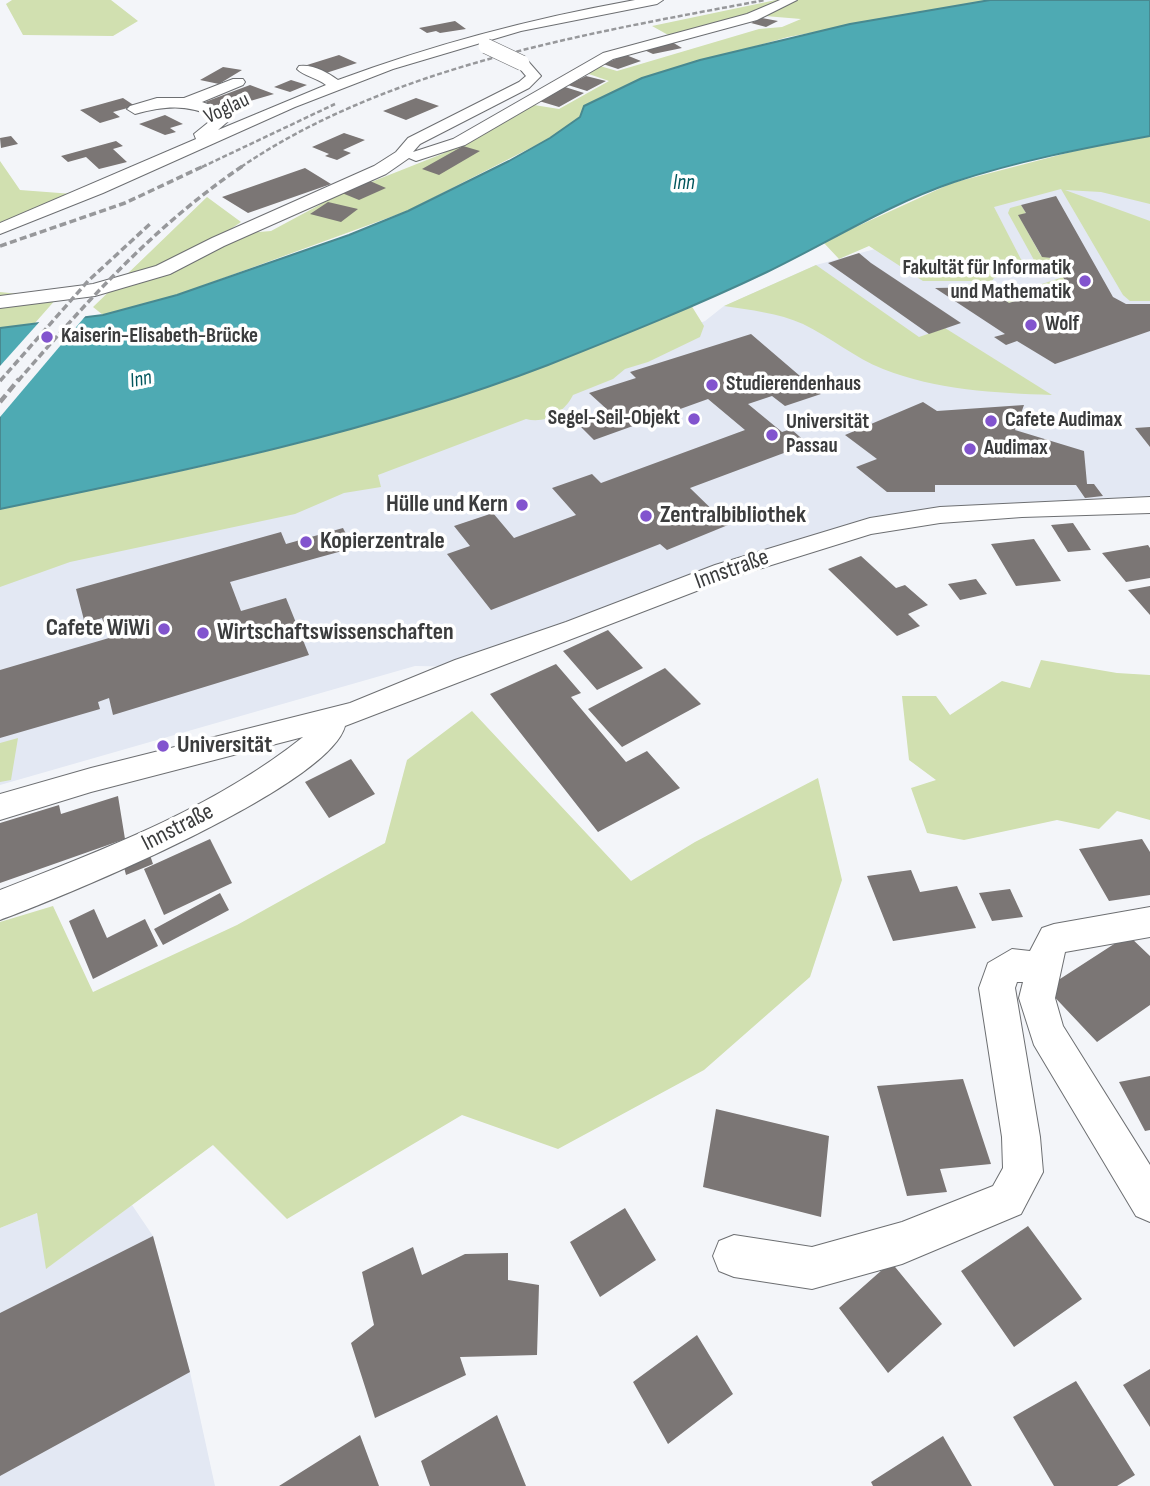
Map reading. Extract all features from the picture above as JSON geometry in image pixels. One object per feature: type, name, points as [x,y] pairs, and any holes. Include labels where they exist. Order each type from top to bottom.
[{"type":"street","name":"Voglau","points":[[0,229],[109,186],[390,65],[657,0]]},
{"type":"street","points":[[402,155],[418,156],[459,142],[591,66],[621,52],[752,17],[791,0]]},
{"type":"street","points":[[0,302],[95,290],[163,270],[218,242],[380,170],[402,155],[405,148],[414,141],[523,85],[534,76],[522,64],[481,43]]},
{"type":"street","points":[[304,69],[322,75],[337,86]]},
{"type":"street","points":[[187,102],[239,82]]},
{"type":"street","points":[[135,109],[187,102],[196,103],[225,117]]},
{"type":"street","points":[[207,143],[202,134],[225,117],[248,109]]},
{"type":"street","name":"Innstraße","points":[[0,807],[91,780],[356,712],[465,667],[576,629],[724,571],[838,535],[883,524],[940,515],[1150,505]]},
{"type":"street","name":"Innstraße","points":[[0,905],[110,861],[189,824],[283,770],[328,733],[332,719]]},
{"type":"street","points":[[1150,922],[1054,939],[1046,954],[1037,998],[1047,1032],[1150,1202]]},
{"type":"street","points":[[734,1256],[812,1268],[902,1243],[1007,1200],[1023,1172],[1022,1148],[998,981],[1000,974],[1012,965],[1042,969]]},
{"type":"shaded area","name":"Universität Passau","points":[[1150,150],[1150,504],[896,522],[465,667],[415,666],[0,785],[0,544],[547,383],[705,321],[724,306],[816,265],[875,249]]},
{"type":"shaded area","points":[[132,1205],[153,1236],[190,1372],[215,1486],[0,1486],[0,1228],[37,1213],[47,1268]]},
{"type":"green space","points":[[12,0],[111,0],[138,21],[113,36],[23,35],[6,4]]},
{"type":"green space","points":[[776,0],[990,0],[788,37],[642,78],[584,106],[580,117],[550,138],[407,211],[177,295],[103,315],[93,307],[207,197],[241,222],[222,235],[271,231],[336,196],[442,154],[534,105],[559,109],[609,81],[586,73],[600,66],[617,71],[759,29],[782,27],[801,19],[765,16],[670,36],[652,26]]},
{"type":"green space","points":[[1150,136],[1150,204],[1101,192],[1065,190],[1150,221],[1150,301],[1130,301],[1123,295],[1061,189],[994,207],[1026,269],[994,278],[992,281],[923,281],[869,246],[839,259],[823,242],[952,183],[1090,147]]},
{"type":"green space","points":[[0,161],[20,190],[73,194],[0,224]]},
{"type":"green space","points":[[1021,205],[1026,213],[1019,216],[1041,256],[1052,258],[1054,262],[1034,260],[1008,213],[1010,208]]},
{"type":"green space","points":[[816,265],[919,337],[945,328],[1052,395],[966,389],[924,382],[883,369],[794,320],[724,306]]},
{"type":"green space","points":[[1063,277],[1067,284],[1009,303],[986,287],[962,287],[960,284],[990,284],[1009,295]]},
{"type":"green space","points":[[0,292],[57,298],[35,323],[0,328]]},
{"type":"green space","points":[[691,305],[704,326],[700,337],[573,395],[565,407],[553,416],[540,420],[526,419],[378,475],[381,487],[344,493],[295,514],[70,562],[0,587],[0,509],[200,467],[349,430],[509,377]]},
{"type":"green space","points":[[1041,660],[1117,673],[1150,675],[1150,820],[1117,811],[1099,829],[1057,820],[964,840],[927,833],[911,788],[936,780],[909,760],[902,696],[936,696],[950,715],[1002,681],[1030,688]]},
{"type":"green space","points":[[472,711],[631,881],[695,842],[818,778],[842,880],[810,977],[704,1070],[558,1149],[462,1115],[287,1219],[213,1145],[46,1269],[37,1213],[0,1228],[0,922],[53,906],[93,992],[237,925],[385,843],[407,760]]},
{"type":"green space","points":[[18,738],[11,780],[0,782],[0,743]]},
{"type":"water","name":"Inn","points":[[990,0],[1150,0],[1150,136],[1027,161],[954,182],[883,212],[713,297],[548,365],[414,411],[208,465],[0,509],[0,328],[103,315],[177,295],[349,235],[408,211],[509,161],[580,117],[584,106],[642,78],[700,60],[850,24]]},
{"type":"pier","name":"Kaiserin-Elisabeth-Brücke","points":[[88,313],[0,417],[0,366],[42,319]]},
{"type":"building","points":[[762,18],[778,21],[766,27],[751,23]]},
{"type":"building","points":[[455,21],[466,29],[427,33],[419,28]]},
{"type":"building","points":[[672,42],[682,48],[653,54],[642,49]]},
{"type":"building","points":[[339,55],[357,63],[326,73],[307,65]]},
{"type":"building","points":[[626,55],[641,61],[618,69],[603,64]]},
{"type":"building","points":[[223,67],[242,70],[219,84],[200,80]]},
{"type":"building","points":[[586,76],[606,81],[587,91],[568,85]]},
{"type":"building","points":[[291,80],[307,85],[290,92],[274,87]]},
{"type":"building","points":[[250,85],[274,94],[240,104],[245,106],[229,112],[205,102]]},
{"type":"building","points":[[565,87],[584,93],[559,107],[539,101]]},
{"type":"building","points":[[123,98],[135,106],[113,112],[120,117],[100,123],[80,110]]},
{"type":"building","points":[[416,98],[439,106],[406,120],[383,111]]},
{"type":"building","points":[[165,115],[183,124],[170,128],[176,132],[165,135],[139,124]]},
{"type":"building","points":[[344,133],[365,140],[343,150],[351,153],[337,160],[312,147]]},
{"type":"building","points":[[11,136],[18,144],[1,148],[0,138]]},
{"type":"building","points":[[116,141],[123,146],[113,149],[127,162],[99,169],[86,157],[68,162],[61,156]]},
{"type":"building","points":[[463,146],[480,151],[439,175],[422,169]]},
{"type":"building","points":[[305,168],[331,184],[248,213],[222,197]]},
{"type":"building","points":[[370,181],[386,188],[359,200],[342,193]]},
{"type":"building","name":"Fakultät für Informatik und Mathematik","points":[[1056,196],[1113,297],[1126,304],[1150,304],[1150,331],[1055,364],[1017,341],[1006,345],[994,337],[1005,334],[935,288],[986,287],[1009,303],[1067,284],[1052,258],[1042,257],[1018,215],[1026,213],[1021,205]]},
{"type":"building","points":[[328,202],[358,209],[341,222],[310,214]]},
{"type":"building","points":[[859,253],[961,323],[929,334],[828,263]]},
{"type":"building","name":"Zentralbibliothek","points":[[751,334],[821,394],[785,406],[772,396],[748,404],[782,432],[791,429],[808,444],[690,488],[728,525],[667,550],[660,544],[491,610],[447,554],[470,546],[454,526],[493,513],[514,538],[576,515],[552,488],[592,474],[601,483],[745,430],[708,399],[594,440],[579,425],[611,413],[589,393],[636,378],[630,372]]},
{"type":"building","name":"Audimax","points":[[923,402],[937,411],[1024,405],[1015,430],[1084,451],[1087,484],[1094,484],[1103,496],[1085,498],[1076,485],[935,485],[935,492],[887,492],[856,467],[877,459],[845,435]]},
{"type":"building","points":[[1150,427],[1150,447],[1135,428]]},
{"type":"building","points":[[1073,523],[1091,550],[1068,552],[1051,525]]},
{"type":"building","name":"Wirtschaftswissenschaften","points":[[343,528],[353,548],[230,582],[241,611],[286,598],[309,655],[113,715],[109,698],[98,702],[100,709],[0,738],[0,670],[109,638],[102,618],[85,624],[76,589],[281,532],[286,544]]},
{"type":"building","points":[[1034,539],[1061,581],[1016,586],[991,544]]},
{"type":"building","points":[[1148,545],[1150,578],[1126,582],[1102,553]]},
{"type":"building","points":[[861,556],[896,588],[905,585],[928,605],[908,614],[920,626],[897,636],[828,569]]},
{"type":"building","points":[[976,579],[987,594],[960,600],[948,584]]},
{"type":"building","points":[[1150,586],[1150,615],[1128,590]]},
{"type":"building","points":[[608,630],[643,668],[597,690],[563,651]]},
{"type":"building","points":[[556,664],[581,693],[571,697],[626,762],[647,751],[680,788],[598,832],[490,694]]},
{"type":"building","points":[[665,668],[701,704],[622,747],[588,709]]},
{"type":"building","points":[[351,759],[375,794],[329,818],[305,782]]},
{"type":"building","points":[[118,796],[125,839],[0,883],[0,823],[59,805],[61,814]]},
{"type":"building","points":[[210,839],[232,883],[164,915],[144,869]]},
{"type":"building","points":[[1142,839],[1150,852],[1150,895],[1109,901],[1079,849]]},
{"type":"building","points":[[149,852],[153,864],[126,875],[123,863]]},
{"type":"building","points":[[911,870],[920,892],[957,886],[976,928],[893,941],[867,876]]},
{"type":"building","points":[[1010,889],[1023,917],[992,921],[979,893]]},
{"type":"building","points":[[220,893],[229,910],[163,945],[154,929]]},
{"type":"building","points":[[94,909],[107,938],[145,919],[158,946],[93,979],[69,921]]},
{"type":"building","points":[[1128,935],[1150,956],[1150,1005],[1097,1042],[1046,988]]},
{"type":"building","points":[[1150,1076],[1150,1130],[1145,1131],[1119,1082]]},
{"type":"building","points":[[963,1079],[991,1164],[940,1169],[947,1192],[907,1196],[877,1086]]},
{"type":"building","points":[[716,1109],[829,1136],[821,1217],[703,1187]]},
{"type":"building","points":[[625,1208],[656,1260],[600,1297],[570,1242]]},
{"type":"building","points":[[1028,1226],[1082,1299],[1014,1347],[961,1271]]},
{"type":"building","points":[[153,1236],[190,1372],[0,1476],[0,1313]]},
{"type":"building","points":[[413,1247],[422,1275],[465,1254],[508,1253],[508,1280],[539,1285],[537,1355],[460,1357],[466,1375],[375,1418],[351,1343],[374,1325],[362,1272]]},
{"type":"building","points":[[891,1262],[942,1324],[888,1373],[839,1308]]},
{"type":"building","points":[[697,1335],[733,1394],[668,1444],[633,1382]]},
{"type":"building","points":[[1150,1369],[1150,1427],[1123,1385]]},
{"type":"building","points":[[1076,1381],[1135,1475],[1117,1486],[1054,1486],[1013,1417]]},
{"type":"building","points":[[497,1415],[526,1486],[430,1486],[421,1461]]},
{"type":"building","points":[[360,1435],[379,1486],[279,1486]]},
{"type":"building","points":[[943,1436],[972,1486],[873,1486],[871,1482]]},
{"type":"railway","points":[[242,166],[299,132],[362,103],[427,78],[562,40],[765,0]]},
{"type":"railway","points":[[202,167],[335,104]]},
{"type":"railway","points":[[0,246],[125,203],[206,165]]},
{"type":"railway","points":[[18,381],[97,293],[151,239],[211,188],[242,166]]},
{"type":"railway","points":[[0,381],[88,281],[151,223]]},
{"type":"railway","points":[[0,402],[19,379]]},
{"type":"place","name":"Fakultät für Informatik und Mathematik","points":[[1085,281]]},
{"type":"place","name":"Wolf","points":[[1031,325]]},
{"type":"place","name":"Kaiserin-Elisabeth-Brücke","points":[[47,337]]},
{"type":"place","name":"Studierendenhaus","points":[[712,385]]},
{"type":"place","name":"Segel-Seil-Objekt","points":[[694,419]]},
{"type":"place","name":"Cafete Audimax","points":[[991,421]]},
{"type":"place","name":"Universität Passau","points":[[772,435]]},
{"type":"place","name":"Audimax","points":[[970,449]]},
{"type":"place","name":"Hülle und Kern","points":[[522,505]]},
{"type":"place","name":"Zentralbibliothek","points":[[646,516]]},
{"type":"place","name":"Kopierzentrale","points":[[306,542]]},
{"type":"place","name":"Cafete WiWi","points":[[164,629]]},
{"type":"place","name":"Wirtschaftswissenschaften","points":[[203,633]]},
{"type":"place","name":"Universität","points":[[163,746]]}]
